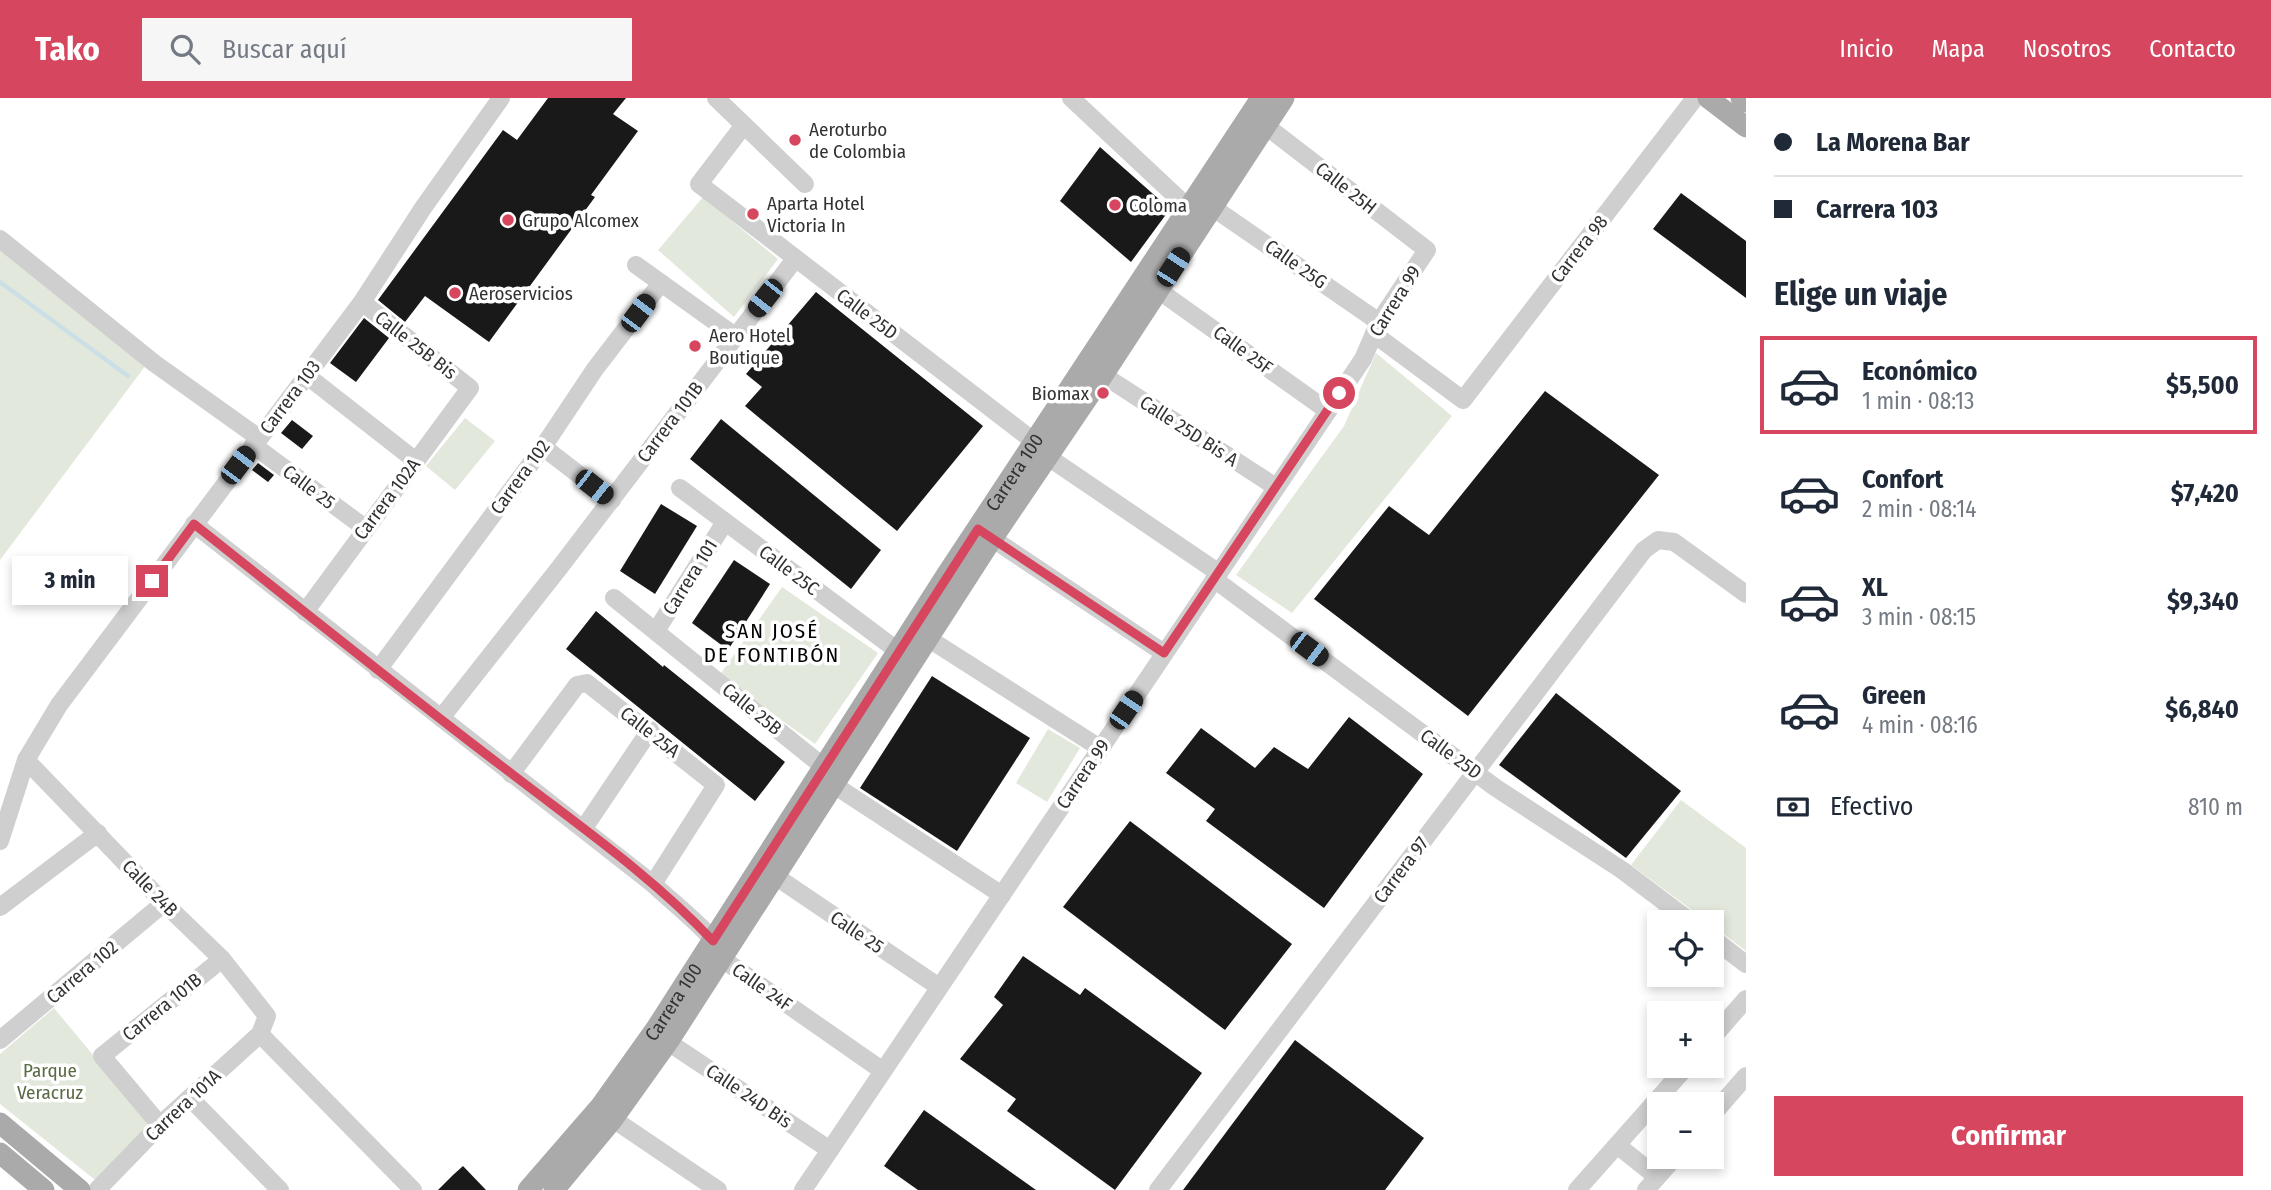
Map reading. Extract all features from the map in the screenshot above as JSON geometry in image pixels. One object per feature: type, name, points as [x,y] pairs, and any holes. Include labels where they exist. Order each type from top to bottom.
[{"type":"main road","name":"Carrera 100","points":[[1042,450],[1103,374],[1158,290],[1261,98]]},
{"type":"main road","name":"Carrera 100","points":[[528,1190],[561,1155],[629,1069],[775,876],[898,651],[985,534],[1202,212],[1284,98]]},
{"type":"main road","points":[[1708,98],[1746,127]]},
{"type":"main road","points":[[1741,98],[1746,102]]},
{"type":"main road","name":"Carrera 100","points":[[554,1190],[613,1119],[668,1042],[718,948],[830,776],[929,639],[985,534]]},
{"type":"main road","points":[[0,1123],[80,1190]]},
{"type":"main road","points":[[0,1153],[34,1187]]},
{"type":"street","name":"Carrera 103","points":[[0,841],[26,760],[59,705],[362,302],[423,208],[501,98]]},
{"type":"street","points":[[716,98],[805,184]]},
{"type":"street","name":"Calle 25G","points":[[1071,98],[1202,212],[1376,328],[1463,400]]},
{"type":"street","name":"Carrera 98","points":[[1463,400],[1695,98]]},
{"type":"street","name":"Calle 25D","points":[[744,125],[699,184],[1042,450],[1216,576],[1475,772],[1622,870],[1675,910]]},
{"type":"street","name":"Calle 25H","points":[[1266,126],[1427,250]]},
{"type":"street","name":"Calle 25","points":[[0,239],[365,528]]},
{"type":"street","name":"Carrera 99","points":[[803,1190],[1363,359],[1376,328],[1427,250]]},
{"type":"street","name":"Carrera 101B","points":[[441,718],[612,500],[795,259]]},
{"type":"street","points":[[636,265],[735,336]]},
{"type":"street","name":"Carrera 102","points":[[378,670],[543,447],[595,369],[661,283]]},
{"type":"street","name":"Calle 25F","points":[[1158,290],[1328,411]]},
{"type":"street","name":"Calle 25B Bis","points":[[362,302],[470,388]]},
{"type":"street","name":"Calle 25D Bis A","points":[[1103,374],[1276,487]]},
{"type":"street","points":[[306,375],[416,461]]},
{"type":"street","name":"Carrera 102A","points":[[305,612],[470,388]]},
{"type":"street","points":[[543,447],[612,500]]},
{"type":"street","name":"Calle 25C","points":[[680,488],[898,651]]},
{"type":"street","name":"Carrera 101","points":[[656,631],[725,522]]},
{"type":"street","name":"Calle 24F","points":[[194,524],[653,884],[718,948],[727,963],[883,1071]]},
{"type":"street","points":[[985,534],[1164,653]]},
{"type":"street","name":"Carrera 97","points":[[1158,1190],[1644,550],[1658,540],[1674,542],[1746,594]]},
{"type":"street","name":"Calle 25B","points":[[614,598],[830,776],[1002,895]]},
{"type":"street","points":[[929,639],[1100,748]]},
{"type":"street","name":"Calle 25A","points":[[511,774],[577,685],[582,683],[587,683],[650,730],[716,785],[653,884]]},
{"type":"street","points":[[584,828],[650,730]]},
{"type":"street","name":"Calle 24B","points":[[26,760],[222,959],[266,1012],[263,1027],[413,1190]]},
{"type":"street","points":[[0,907],[98,833]]},
{"type":"street","name":"Calle 25","points":[[775,876],[939,987]]},
{"type":"street","name":"Carrera 102","points":[[0,1040],[164,903]]},
{"type":"street","points":[[1724,947],[1746,964]]},
{"type":"street","name":"Carrera 101B","points":[[160,1125],[102,1056],[222,959]]},
{"type":"street","points":[[1724,1024],[1746,999]]},
{"type":"street","name":"Carrera 101A","points":[[97,1190],[160,1125],[263,1027]]},
{"type":"street","name":"Calle 24D Bis","points":[[668,1042],[830,1150]]},
{"type":"street","points":[[1724,1101],[1746,1076]]},
{"type":"street","points":[[1577,1190],[1676,1078]]},
{"type":"street","points":[[190,1098],[280,1190]]},
{"type":"street","points":[[613,1119],[718,1190]]},
{"type":"street","points":[[1617,1145],[1652,1184],[1665,1169]]},
{"type":"green space","points":[[703,197],[778,259],[734,317],[658,250]]},
{"type":"green space","points":[[0,250],[149,361],[0,560]]},
{"type":"green space","points":[[1376,353],[1452,416],[1292,613],[1236,575],[1344,426]]},
{"type":"green space","points":[[465,418],[495,441],[455,490],[426,466]]},
{"type":"green space","points":[[782,587],[878,653],[815,744],[719,676]]},
{"type":"green space","points":[[1048,729],[1080,748],[1047,802],[1016,783]]},
{"type":"green space","points":[[1681,800],[1746,848],[1746,951],[1724,934],[1724,910],[1692,910],[1631,865]]},
{"type":"green space","name":"Parque Veracruz","points":[[54,1008],[151,1125],[99,1183],[0,1104],[0,1054]]},
{"type":"building","points":[[548,98],[626,98],[613,114],[638,131],[591,195],[595,197],[489,342],[425,296],[405,322],[378,300],[503,130],[517,140]]},
{"type":"building","name":"Coloma","points":[[1100,147],[1170,209],[1131,262],[1060,201]]},
{"type":"building","points":[[1681,193],[1746,241],[1746,298],[1653,229]]},
{"type":"building","points":[[816,292],[983,426],[897,531],[745,406],[762,387],[746,374]]},
{"type":"building","points":[[364,318],[389,338],[356,382],[330,363]]},
{"type":"building","points":[[1545,391],[1659,475],[1468,716],[1314,599],[1389,506],[1429,535]]},
{"type":"building","points":[[721,419],[881,550],[851,589],[690,459]]},
{"type":"building","points":[[292,420],[313,436],[302,449],[281,433]]},
{"type":"building","points":[[258,463],[274,475],[268,482],[252,470]]},
{"type":"building","points":[[661,504],[697,526],[655,594],[620,571]]},
{"type":"building","points":[[734,560],[770,584],[728,650],[692,623]]},
{"type":"building","points":[[596,611],[785,762],[755,801],[566,649]]},
{"type":"building","points":[[932,676],[1030,738],[957,851],[860,788]]},
{"type":"building","points":[[1556,693],[1681,791],[1626,858],[1499,765]]},
{"type":"building","points":[[1349,717],[1423,774],[1324,908],[1206,821],[1215,809],[1166,773],[1201,728],[1255,768],[1274,747],[1308,769]]},
{"type":"building","points":[[1130,821],[1292,944],[1225,1030],[1063,907]]},
{"type":"building","points":[[1023,956],[1080,995],[1085,988],[1202,1073],[1115,1190],[1007,1111],[1016,1099],[960,1059],[1003,1005],[994,997]]},
{"type":"building","points":[[1295,1040],[1424,1138],[1385,1190],[1183,1190]]},
{"type":"building","points":[[924,1110],[1036,1190],[918,1190],[884,1166]]},
{"type":"building","points":[[463,1166],[486,1190],[438,1190],[453,1175]]},
{"type":"waterway","points":[[0,282],[128,376]]},
{"type":"place","name":"Aeroturbo de Colombia","points":[[795,140]]},
{"type":"place","name":"Coloma","points":[[1115,205]]},
{"type":"place","name":"Aparta Hotel Victoria In","points":[[753,214]]},
{"type":"place","name":"Grupo Alcomex","points":[[508,220]]},
{"type":"place","name":"Aeroservicios","points":[[455,293]]},
{"type":"place","name":"Aero Hotel Boutique","points":[[695,346]]},
{"type":"place","name":"Biomax","points":[[1103,393]]},
{"type":"district","name":"SAN JOSÉ DE FONTIBÓN","points":[[772,643]]},
{"type":"route","points":[[152,581],[194,524],[511,774],[584,828],[653,884],[713,941],[978,529],[1164,653],[1339,393]]}]
